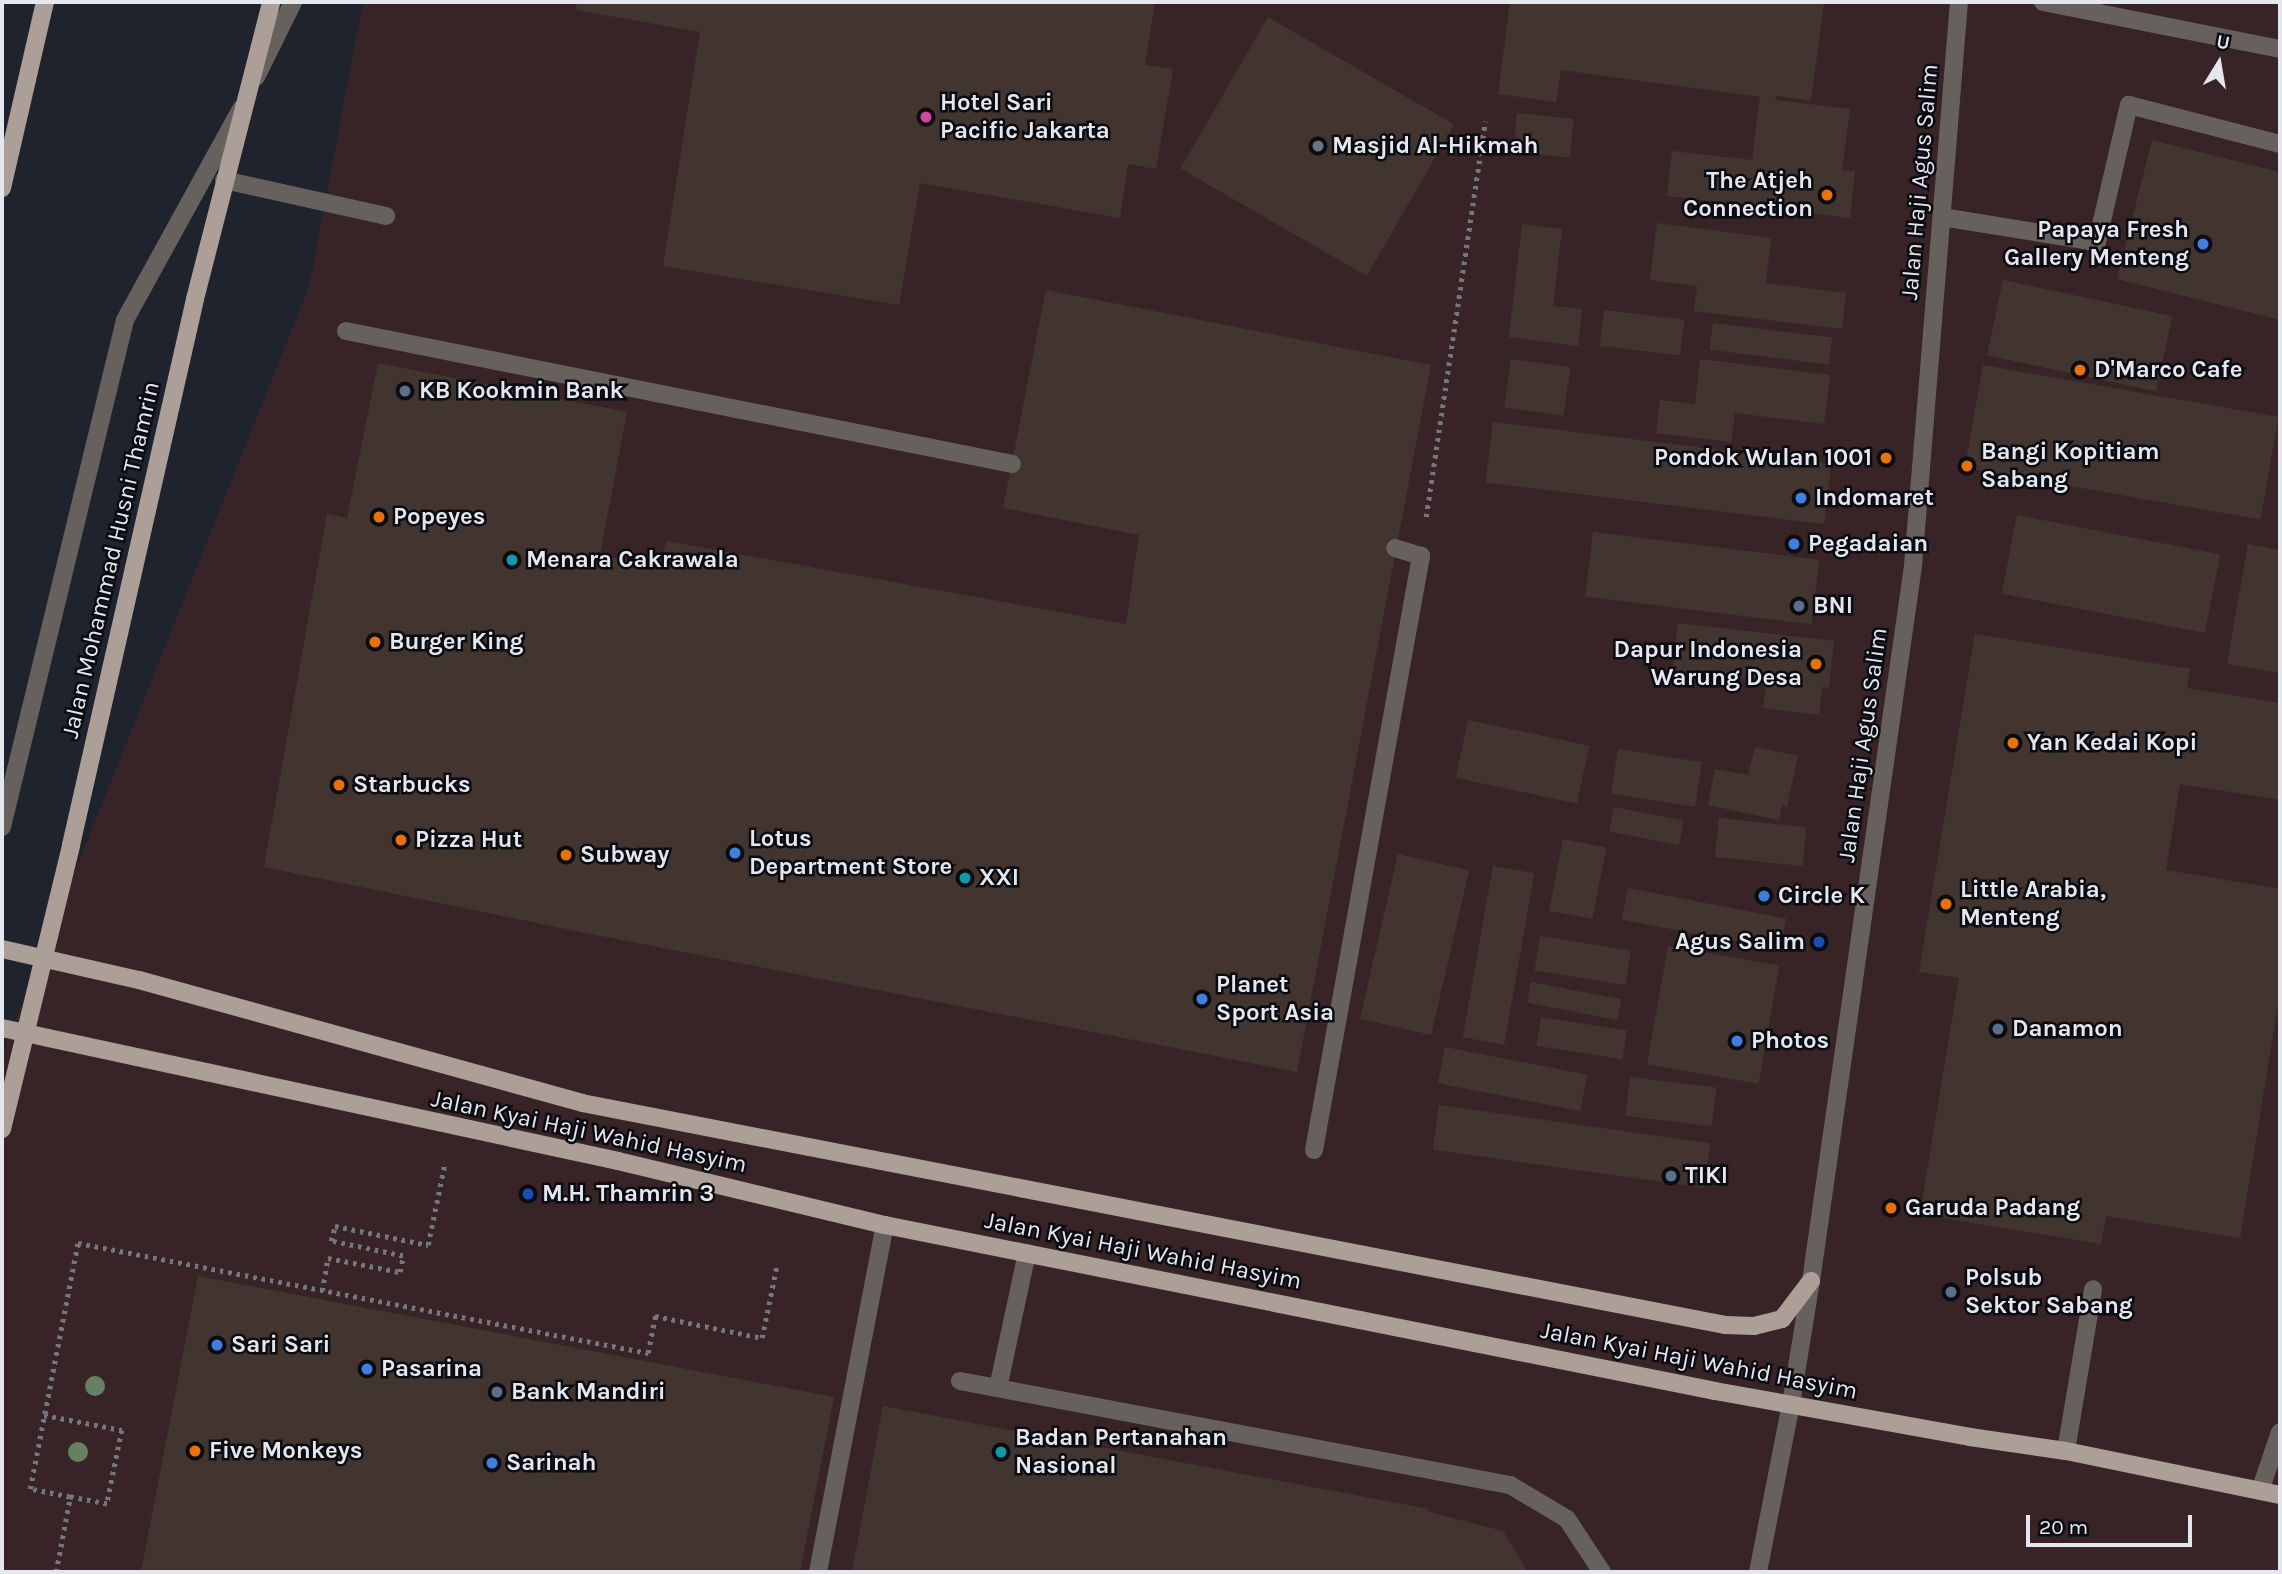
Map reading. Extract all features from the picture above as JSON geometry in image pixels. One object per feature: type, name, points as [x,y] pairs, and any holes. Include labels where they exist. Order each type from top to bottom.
[{"type":"main road","points":[[2,188],[45,2]]},
{"type":"main road","name":"Jalan Mohammad Husni Thamrin","points":[[2,1129],[224,180],[271,2]]},
{"type":"main road","name":"Jalan Kyai Haji Wahid Hasyim","points":[[2,949],[139,980],[582,1103],[1726,1325],[1754,1325],[1782,1319],[1811,1280]]},
{"type":"main road","name":"Jalan Kyai Haji Wahid Hasyim","points":[[2,1028],[618,1161],[885,1224],[1791,1405],[2066,1451],[2280,1495]]},
{"type":"street","points":[[2,827],[125,320],[244,102],[293,2]]},
{"type":"street","name":"Jalan Haji Agus Salim","points":[[1758,1572],[1791,1405],[1811,1280],[1913,566],[1959,2]]},
{"type":"street","points":[[2043,2],[2280,49]]},
{"type":"street","points":[[1942,217],[2096,242],[2129,105],[2280,144]]},
{"type":"street","points":[[224,180],[386,216]]},
{"type":"street","points":[[346,331],[1012,464]]},
{"type":"street","points":[[1314,1150],[1420,556],[1395,548]]},
{"type":"street","points":[[818,1572],[885,1224]]},
{"type":"street","points":[[998,1388],[1027,1253]]},
{"type":"street","points":[[2066,1451],[2093,1289]]},
{"type":"street","points":[[960,1381],[1510,1485],[1567,1520],[1602,1572]]},
{"type":"street","points":[[2260,1491],[2280,1432]]},
{"type":"path","points":[[1420,556],[1485,121]]},
{"type":"path","points":[[322,1291],[328,1258],[400,1272],[403,1256],[331,1241],[335,1226],[428,1245],[452,1127]]},
{"type":"path","points":[[44,1415],[122,1430],[107,1504],[30,1489],[44,1415],[78,1243],[648,1353],[655,1316],[762,1338],[777,1264]]},
{"type":"path","points":[[56,1572],[70,1497]]},
{"type":"shaded area","points":[[363,2],[2280,2],[2280,1572],[2,1572],[2,1061],[7,1041],[309,287]]},
{"type":"building","name":"Hotel Sari Pacific Jakarta","points":[[577,2],[1155,2],[1145,65],[1173,69],[1156,169],[1128,164],[1120,218],[920,183],[899,305],[663,266],[700,32],[576,10]]},
{"type":"building","points":[[1510,2],[1824,2],[1811,101],[1776,96],[1775,100],[1850,109],[1842,170],[1855,171],[1850,218],[1667,196],[1672,151],[1752,160],[1760,97],[1561,70],[1556,102],[1498,94]]},
{"type":"building","name":"Masjid Al-Hikmah","points":[[1268,17],[1454,124],[1367,276],[1180,169]]},
{"type":"building","points":[[1517,113],[1574,119],[1570,158],[1513,152]]},
{"type":"building","name":"Papaya Fresh Gallery Menteng","points":[[2152,140],[2280,172],[2280,320],[2117,279]]},
{"type":"building","points":[[1657,223],[1771,238],[1766,283],[1846,293],[1842,329],[1694,311],[1697,286],[1650,280]]},
{"type":"building","points":[[1522,224],[1562,229],[1553,306],[1582,309],[1578,346],[1509,337]]},
{"type":"building","points":[[2003,280],[2172,316],[2156,391],[1987,355]]},
{"type":"building","points":[[1046,290],[1431,365],[1297,1072],[264,867],[327,514],[347,518],[378,363],[627,412],[600,555],[660,566],[666,541],[1126,624],[1139,535],[1003,508]]},
{"type":"building","points":[[1604,310],[1684,320],[1680,356],[1600,346]]},
{"type":"building","points":[[1713,323],[1832,338],[1829,364],[1710,350]]},
{"type":"building","points":[[1511,359],[1570,367],[1564,416],[1504,408]]},
{"type":"building","points":[[1700,359],[1830,375],[1824,424],[1735,413],[1731,442],[1656,433],[1660,400],[1695,404]]},
{"type":"building","points":[[1983,365],[2278,417],[2260,520],[1965,467]]},
{"type":"building","points":[[1493,422],[1831,464],[1824,524],[1486,483]]},
{"type":"building","points":[[2017,515],[2220,554],[2205,633],[2002,594]]},
{"type":"building","points":[[1593,532],[1819,560],[1811,624],[1585,597]]},
{"type":"building","points":[[2248,544],[2280,550],[2280,673],[2227,664]]},
{"type":"building","points":[[1678,623],[1834,641],[1829,688],[1822,687],[1819,715],[1763,708],[1767,681],[1673,670]]},
{"type":"building","points":[[1975,634],[2190,669],[2187,688],[2280,703],[2280,800],[2180,784],[2166,870],[2280,889],[2280,992],[2240,1238],[2106,1216],[2101,1244],[1920,1214],[1959,978],[1919,972]]},
{"type":"building","points":[[1468,720],[1589,746],[1577,803],[1456,778]]},
{"type":"building","points":[[1755,747],[1798,756],[1787,806],[1782,805],[1779,820],[1708,805],[1715,769],[1748,775]]},
{"type":"building","points":[[1618,749],[1702,762],[1695,807],[1611,793]]},
{"type":"building","points":[[1614,807],[1684,821],[1679,845],[1609,832]]},
{"type":"building","points":[[1719,818],[1807,827],[1802,866],[1715,857]]},
{"type":"building","points":[[1563,839],[1606,847],[1592,919],[1549,911]]},
{"type":"building","points":[[1398,854],[1469,870],[1431,1035],[1360,1019]]},
{"type":"building","points":[[1493,866],[1534,873],[1504,1045],[1463,1037]]},
{"type":"building","points":[[1628,888],[1786,919],[1780,950],[1622,919]]},
{"type":"building","points":[[1540,936],[1631,950],[1625,985],[1535,971]]},
{"type":"building","points":[[1668,946],[1779,966],[1758,1084],[1647,1064]]},
{"type":"building","points":[[1531,982],[1621,1000],[1617,1020],[1527,1003]]},
{"type":"building","points":[[1541,1017],[1627,1031],[1622,1059],[1536,1046]]},
{"type":"building","points":[[1445,1047],[1587,1075],[1580,1111],[1438,1083]]},
{"type":"building","points":[[1630,1077],[1716,1088],[1712,1126],[1625,1116]]},
{"type":"building","points":[[1439,1105],[1710,1143],[1704,1188],[1433,1150]]},
{"type":"building","name":"Sarinah","points":[[198,1276],[834,1397],[800,1572],[141,1572]]},
{"type":"building","name":"Badan Pertanahan Nasional","points":[[883,1406],[1429,1509],[1429,1512],[1503,1531],[1528,1572],[852,1572]]},
{"type":"place","name":"Hotel Sari Pacific Jakarta","points":[[926,117]]},
{"type":"place","name":"Masjid Al-Hikmah","points":[[1318,146]]},
{"type":"place","name":"The Atjeh Connection","points":[[1827,195]]},
{"type":"place","name":"Papaya Fresh Gallery Menteng","points":[[2203,244]]},
{"type":"place","name":"D'Marco Cafe","points":[[2080,370]]},
{"type":"place","name":"KB Kookmin Bank","points":[[405,391]]},
{"type":"place","name":"Pondok Wulan 1001","points":[[1886,458]]},
{"type":"place","name":"Bangi Kopitiam Sabang","points":[[1967,466]]},
{"type":"place","name":"Indomaret","points":[[1801,498]]},
{"type":"place","name":"Popeyes","points":[[379,517]]},
{"type":"place","name":"Pegadaian","points":[[1794,544]]},
{"type":"place","name":"Menara Cakrawala","points":[[512,560]]},
{"type":"place","name":"BNI","points":[[1799,606]]},
{"type":"place","name":"Burger King","points":[[375,642]]},
{"type":"place","name":"Dapur Indonesia Warung Desa","points":[[1816,664]]},
{"type":"place","name":"Yan Kedai Kopi","points":[[2013,743]]},
{"type":"place","name":"Starbucks","points":[[339,785]]},
{"type":"place","name":"Pizza Hut","points":[[401,840]]},
{"type":"place","name":"Lotus Department Store","points":[[735,853]]},
{"type":"place","name":"Subway","points":[[566,855]]},
{"type":"place","name":"XXI","points":[[965,878]]},
{"type":"place","name":"Circle K","points":[[1764,896]]},
{"type":"place","name":"Little Arabia, Menteng","points":[[1946,904]]},
{"type":"place","name":"Agus Salim","points":[[1819,942]]},
{"type":"place","name":"Planet Sport Asia","points":[[1202,999]]},
{"type":"place","name":"Danamon","points":[[1998,1029]]},
{"type":"place","name":"Photos","points":[[1737,1041]]},
{"type":"place","name":"TIKI","points":[[1671,1176]]},
{"type":"place","name":"M.H. Thamrin 3","points":[[528,1194]]},
{"type":"place","name":"Garuda Padang","points":[[1891,1208]]},
{"type":"place","name":"Polsub Sektor Sabang","points":[[1951,1292]]},
{"type":"place","name":"Sari Sari","points":[[217,1345]]},
{"type":"place","name":"Pasarina","points":[[367,1369]]},
{"type":"place","name":"Bank Mandiri","points":[[497,1392]]},
{"type":"place","name":"Five Monkeys","points":[[195,1451]]},
{"type":"place","name":"Badan Pertanahan Nasional","points":[[1001,1452]]},
{"type":"place","name":"Sarinah","points":[[492,1463]]}]
